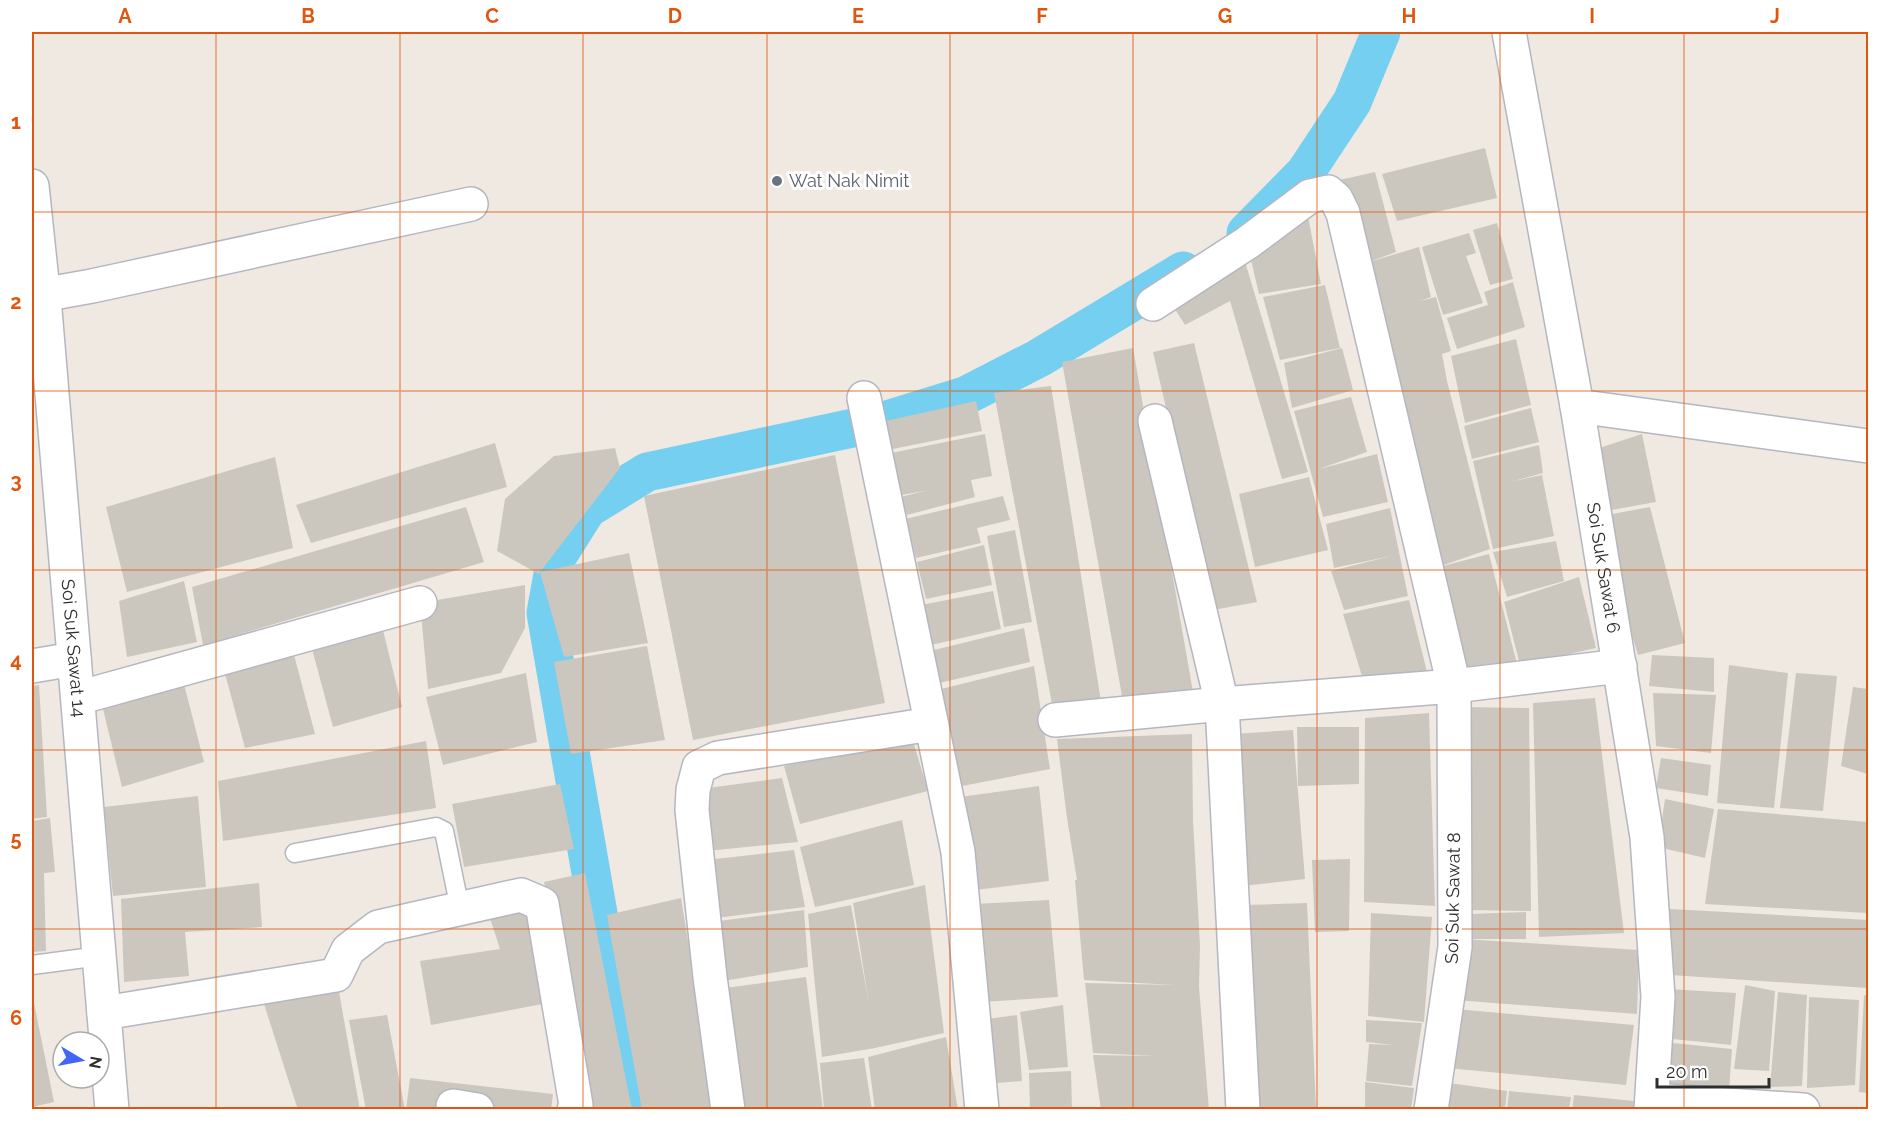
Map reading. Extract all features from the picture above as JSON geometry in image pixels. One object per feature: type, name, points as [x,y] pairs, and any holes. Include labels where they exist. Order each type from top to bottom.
[{"type":"street","name":"Soi Suk Sawat 6","points":[[1509,32],[1577,406],[1648,848],[1658,997],[1652,1105]]},
{"type":"street","name":"Soi Suk Sawat 14","points":[[32,186],[40,306],[78,698],[112,1105]]},
{"type":"street","name":"Soi Suk Sawat 8","points":[[1153,304],[1247,243],[1310,196],[1328,192],[1336,199],[1343,213],[1454,686],[1455,947],[1431,1110]]},
{"type":"street","points":[[40,306],[103,284],[471,204]]},
{"type":"street","points":[[1577,406],[1869,446]]},
{"type":"street","points":[[867,413],[958,852],[982,1110]]},
{"type":"street","points":[[1155,421],[1222,704],[1243,1110]]},
{"type":"street","points":[[78,698],[420,603]]},
{"type":"street","points":[[32,666],[74,659]]},
{"type":"street","points":[[1055,720],[1454,686],[1620,666]]},
{"type":"street","points":[[728,1110],[710,977],[692,810],[693,790],[699,767],[718,758],[931,724]]},
{"type":"street","points":[[104,1013],[336,975],[348,950],[378,927],[521,895],[542,904],[576,1105],[574,1110]]},
{"type":"street","points":[[1652,1105],[1784,1109]]},
{"type":"lane","points":[[295,853],[436,827],[444,831],[460,909]]},
{"type":"lane","points":[[32,965],[100,956]]},
{"type":"building","points":[[1485,148],[1497,198],[1397,221],[1382,174]]},
{"type":"building","points":[[1375,172],[1396,252],[1369,262],[1419,247],[1431,297],[1420,301],[1436,297],[1451,351],[1442,354],[1447,381],[1490,549],[1435,568],[1489,554],[1517,664],[1454,686],[1335,181]]},
{"type":"building","points":[[1306,206],[1321,284],[1259,294],[1247,243]]},
{"type":"building","points":[[1497,223],[1513,279],[1490,285],[1473,230]]},
{"type":"building","points":[[1469,233],[1476,253],[1466,256],[1483,303],[1443,315],[1422,247]]},
{"type":"building","points":[[1243,255],[1308,472],[1282,479],[1230,301],[1185,325],[1170,301]]},
{"type":"building","points":[[1513,282],[1525,327],[1457,349],[1447,318],[1488,305],[1484,292]]},
{"type":"building","points":[[1325,285],[1340,348],[1280,360],[1263,297]]},
{"type":"building","points":[[1516,339],[1531,405],[1465,423],[1451,356]]},
{"type":"building","points":[[1194,343],[1257,602],[1213,610],[1153,352]]},
{"type":"building","points":[[1133,348],[1194,698],[1124,707],[1062,362]]},
{"type":"building","points":[[1342,348],[1353,390],[1292,408],[1284,363]]},
{"type":"building","points":[[1051,386],[1102,708],[1055,720],[994,393]]},
{"type":"building","points":[[1351,397],[1367,452],[1319,469],[1377,454],[1388,502],[1323,517],[1294,411]]},
{"type":"building","points":[[976,401],[982,431],[888,450],[881,422]]},
{"type":"building","points":[[1531,408],[1539,442],[1472,459],[1464,426]]},
{"type":"building","points":[[985,434],[992,476],[971,480],[975,497],[907,515],[901,497],[924,491],[902,495],[891,453]]},
{"type":"building","points":[[1642,434],[1656,502],[1606,511],[1593,450]]},
{"type":"building","points":[[495,443],[507,487],[311,543],[296,505]]},
{"type":"building","points":[[1539,445],[1543,473],[1514,481],[1542,475],[1554,536],[1493,549],[1473,461]]},
{"type":"building","points":[[615,448],[620,468],[539,574],[497,551],[505,499],[554,456]]},
{"type":"building","points":[[835,455],[885,703],[693,740],[644,496]]},
{"type":"building","points":[[275,457],[293,548],[127,592],[106,507]]},
{"type":"building","points":[[1309,477],[1328,550],[1255,567],[1239,494]]},
{"type":"building","points":[[1003,496],[1010,520],[977,528],[981,543],[916,558],[905,519]]},
{"type":"building","points":[[466,507],[484,562],[203,645],[192,587]]},
{"type":"building","points":[[1650,507],[1685,643],[1638,655],[1596,517]]},
{"type":"building","points":[[1390,508],[1408,596],[1344,610],[1331,571],[1391,556],[1334,568],[1326,524]]},
{"type":"building","points":[[1015,530],[1032,622],[1004,627],[987,536]]},
{"type":"building","points":[[1556,541],[1564,581],[1507,597],[1493,552]]},
{"type":"building","points":[[984,545],[992,585],[926,599],[917,562]]},
{"type":"building","points":[[629,553],[648,643],[564,657],[540,572]]},
{"type":"building","points":[[1579,577],[1596,648],[1520,665],[1504,602]]},
{"type":"building","points":[[184,581],[197,642],[127,657],[119,601]]},
{"type":"building","points":[[525,585],[525,628],[501,673],[428,689],[420,603]]},
{"type":"building","points":[[993,591],[1001,629],[931,645],[921,605]]},
{"type":"building","points":[[1409,600],[1429,680],[1365,686],[1343,614]]},
{"type":"building","points":[[379,614],[402,707],[333,727],[308,634]]},
{"type":"building","points":[[1024,628],[1030,662],[935,684],[930,651]]},
{"type":"building","points":[[647,646],[665,740],[571,754],[554,662]]},
{"type":"building","points":[[293,651],[315,734],[245,748],[224,670]]},
{"type":"building","points":[[1652,655],[1714,658],[1714,692],[1649,686]]},
{"type":"building","points":[[1729,665],[1788,673],[1774,808],[1717,803]]},
{"type":"building","points":[[1034,666],[1050,769],[952,788],[933,691]]},
{"type":"building","points":[[526,673],[537,742],[443,765],[426,697]]},
{"type":"building","points":[[1796,673],[1837,676],[1823,811],[1780,808]]},
{"type":"building","points":[[184,684],[204,762],[122,787],[103,709]]},
{"type":"building","points":[[39,685],[47,817],[32,819],[32,686]]},
{"type":"building","points":[[1853,687],[1868,689],[1868,774],[1841,766]]},
{"type":"building","points":[[1653,693],[1716,695],[1711,753],[1656,746]]},
{"type":"building","points":[[1595,698],[1624,933],[1539,937],[1533,703]]},
{"type":"building","points":[[1465,707],[1529,708],[1531,911],[1465,910]]},
{"type":"building","points":[[1429,713],[1435,906],[1364,902],[1365,718]]},
{"type":"building","points":[[1297,727],[1359,727],[1359,784],[1298,786]]},
{"type":"building","points":[[1293,730],[1305,879],[1243,886],[1234,734]]},
{"type":"building","points":[[1192,734],[1193,821],[1200,945],[1199,987],[1209,1110],[1101,1110],[1093,1055],[1155,1056],[1093,1053],[1085,983],[1174,985],[1084,980],[1075,880],[1077,880],[1057,739]]},
{"type":"building","points":[[426,741],[436,808],[223,841],[218,781]]},
{"type":"building","points":[[913,741],[928,791],[800,824],[784,766]]},
{"type":"building","points":[[1661,758],[1711,765],[1708,796],[1656,788]]},
{"type":"building","points":[[782,778],[798,842],[707,851],[693,790]]},
{"type":"building","points":[[560,784],[574,849],[464,867],[452,804]]},
{"type":"building","points":[[1039,786],[1049,881],[968,891],[953,798]]},
{"type":"building","points":[[198,796],[206,887],[113,896],[104,807]]},
{"type":"building","points":[[1665,799],[1714,809],[1705,858],[1658,847]]},
{"type":"building","points":[[1718,809],[1868,822],[1868,913],[1705,904]]},
{"type":"building","points":[[50,818],[55,872],[44,873],[46,951],[32,952],[32,821]]},
{"type":"building","points":[[902,820],[914,885],[815,907],[800,847]]},
{"type":"building","points":[[794,850],[805,907],[716,918],[706,860]]},
{"type":"building","points":[[1350,859],[1349,931],[1315,932],[1312,860]]},
{"type":"building","points":[[585,873],[632,1110],[589,1110],[544,882]]},
{"type":"building","points":[[259,883],[262,927],[185,932],[189,976],[124,982],[121,899]]},
{"type":"building","points":[[925,885],[944,1033],[822,1057],[808,914],[851,905],[869,1004],[853,903]]},
{"type":"building","points":[[521,895],[548,1003],[431,1025],[420,961],[500,949],[488,912]]},
{"type":"building","points":[[681,898],[715,1110],[642,1110],[607,915]]},
{"type":"building","points":[[1049,900],[1058,997],[983,1002],[973,904]]},
{"type":"building","points":[[1307,903],[1316,1110],[1257,1110],[1246,905]]},
{"type":"building","points":[[1670,909],[1868,920],[1868,988],[1670,975]]},
{"type":"building","points":[[804,910],[808,967],[717,982],[711,922]]},
{"type":"building","points":[[1526,912],[1526,939],[1469,939],[1468,914]]},
{"type":"building","points":[[1371,913],[1432,917],[1424,1022],[1368,1016]]},
{"type":"building","points":[[1463,939],[1639,950],[1637,1014],[1455,1000]]},
{"type":"building","points":[[336,975],[360,1110],[298,1110],[263,1001]]},
{"type":"building","points":[[806,977],[823,1110],[736,1110],[718,989]]},
{"type":"building","points":[[1745,985],[1775,991],[1769,1071],[1734,1069]]},
{"type":"building","points":[[1668,989],[1736,993],[1731,1045],[1663,1038]]},
{"type":"building","points":[[1778,992],[1807,995],[1802,1086],[1770,1087]]},
{"type":"building","points":[[32,993],[54,1102],[32,1107]]},
{"type":"building","points":[[1864,995],[1868,996],[1868,1093],[1859,1092]]},
{"type":"building","points":[[1809,997],[1859,1000],[1855,1085],[1807,1088]]},
{"type":"building","points":[[1063,1005],[1068,1067],[1029,1070],[1020,1012]]},
{"type":"building","points":[[1455,1009],[1634,1025],[1626,1085],[1447,1068]]},
{"type":"building","points":[[387,1015],[405,1110],[366,1110],[349,1020]]},
{"type":"building","points":[[1017,1015],[1022,1081],[986,1084],[979,1020]]},
{"type":"building","points":[[1366,1020],[1422,1023],[1412,1086],[1366,1081],[1369,1044],[1394,1045],[1366,1042]]},
{"type":"building","points":[[946,1037],[958,1110],[875,1110],[868,1057]]},
{"type":"building","points":[[1663,1042],[1732,1049],[1729,1091],[1662,1088]]},
{"type":"building","points":[[864,1058],[872,1110],[824,1110],[820,1063]]},
{"type":"building","points":[[1071,1071],[1072,1110],[1030,1110],[1029,1073]]},
{"type":"building","points":[[410,1078],[553,1094],[551,1110],[406,1110]]},
{"type":"building","points":[[1365,1082],[1414,1088],[1411,1110],[1365,1110]]},
{"type":"building","points":[[1442,1082],[1507,1091],[1505,1110],[1437,1110]]},
{"type":"building","points":[[1509,1091],[1571,1097],[1569,1110],[1507,1110]]},
{"type":"building","points":[[1574,1095],[1634,1101],[1633,1110],[1572,1110]]},
{"type":"waterway","points":[[1246,233],[1305,173],[1352,102],[1381,32]]},
{"type":"waterway","points":[[632,1110],[546,613],[556,558],[587,509],[647,472],[881,422],[965,396],[1039,358],[1183,271]]},
{"type":"place","name":"Wat Nak Nimit","points":[[777,181]]}]
